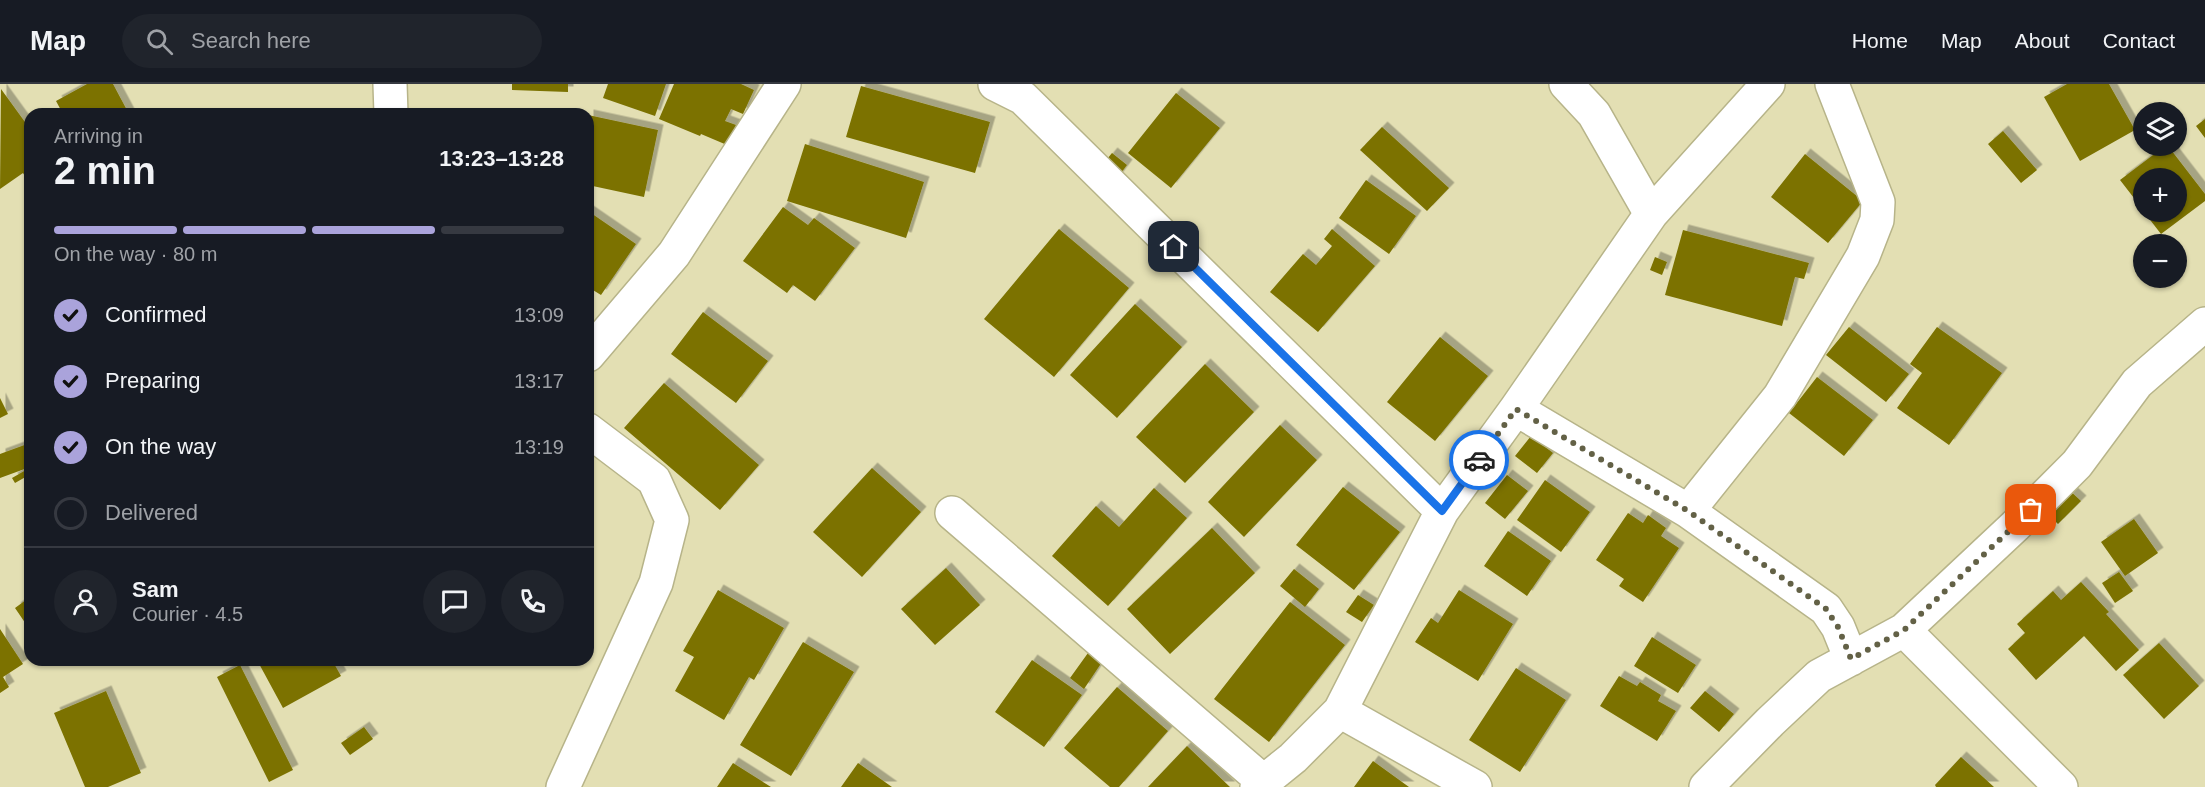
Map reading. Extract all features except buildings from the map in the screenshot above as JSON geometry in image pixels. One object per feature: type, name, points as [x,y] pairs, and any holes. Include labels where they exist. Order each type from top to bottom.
[{"type":"street","points":[[390,84],[391,108]]},
{"type":"street","points":[[594,348],[674,254],[784,84]]},
{"type":"street","points":[[995,84],[1023,98],[1442,511]]},
{"type":"street","points":[[1566,84],[1594,114],[1651,214]]},
{"type":"street","points":[[952,513],[1261,784],[1293,758],[1340,711],[1442,511],[1516,409],[1651,214],[1767,84]]},
{"type":"street","points":[[1688,511],[1780,396],[1863,256],[1877,220],[1878,202],[1832,84]]},
{"type":"street","points":[[1706,787],[1819,676],[1904,630],[2015,526],[2077,464],[2137,383],[2205,324]]},
{"type":"street","points":[[1516,409],[1688,511],[1826,609],[1838,627],[1851,659]]},
{"type":"street","points":[[563,787],[656,583],[672,520],[654,480],[594,435]]},
{"type":"street","points":[[1904,630],[2061,787]]},
{"type":"street","points":[[1340,711],[1475,787]]},
{"type":"way so far","points":[[1479,460],[1516,409],[1688,511],[1826,609],[1838,627],[1851,659],[1904,630],[2031,510]]},
{"type":"route","points":[[1174,247],[1442,511],[1479,460]]}]
